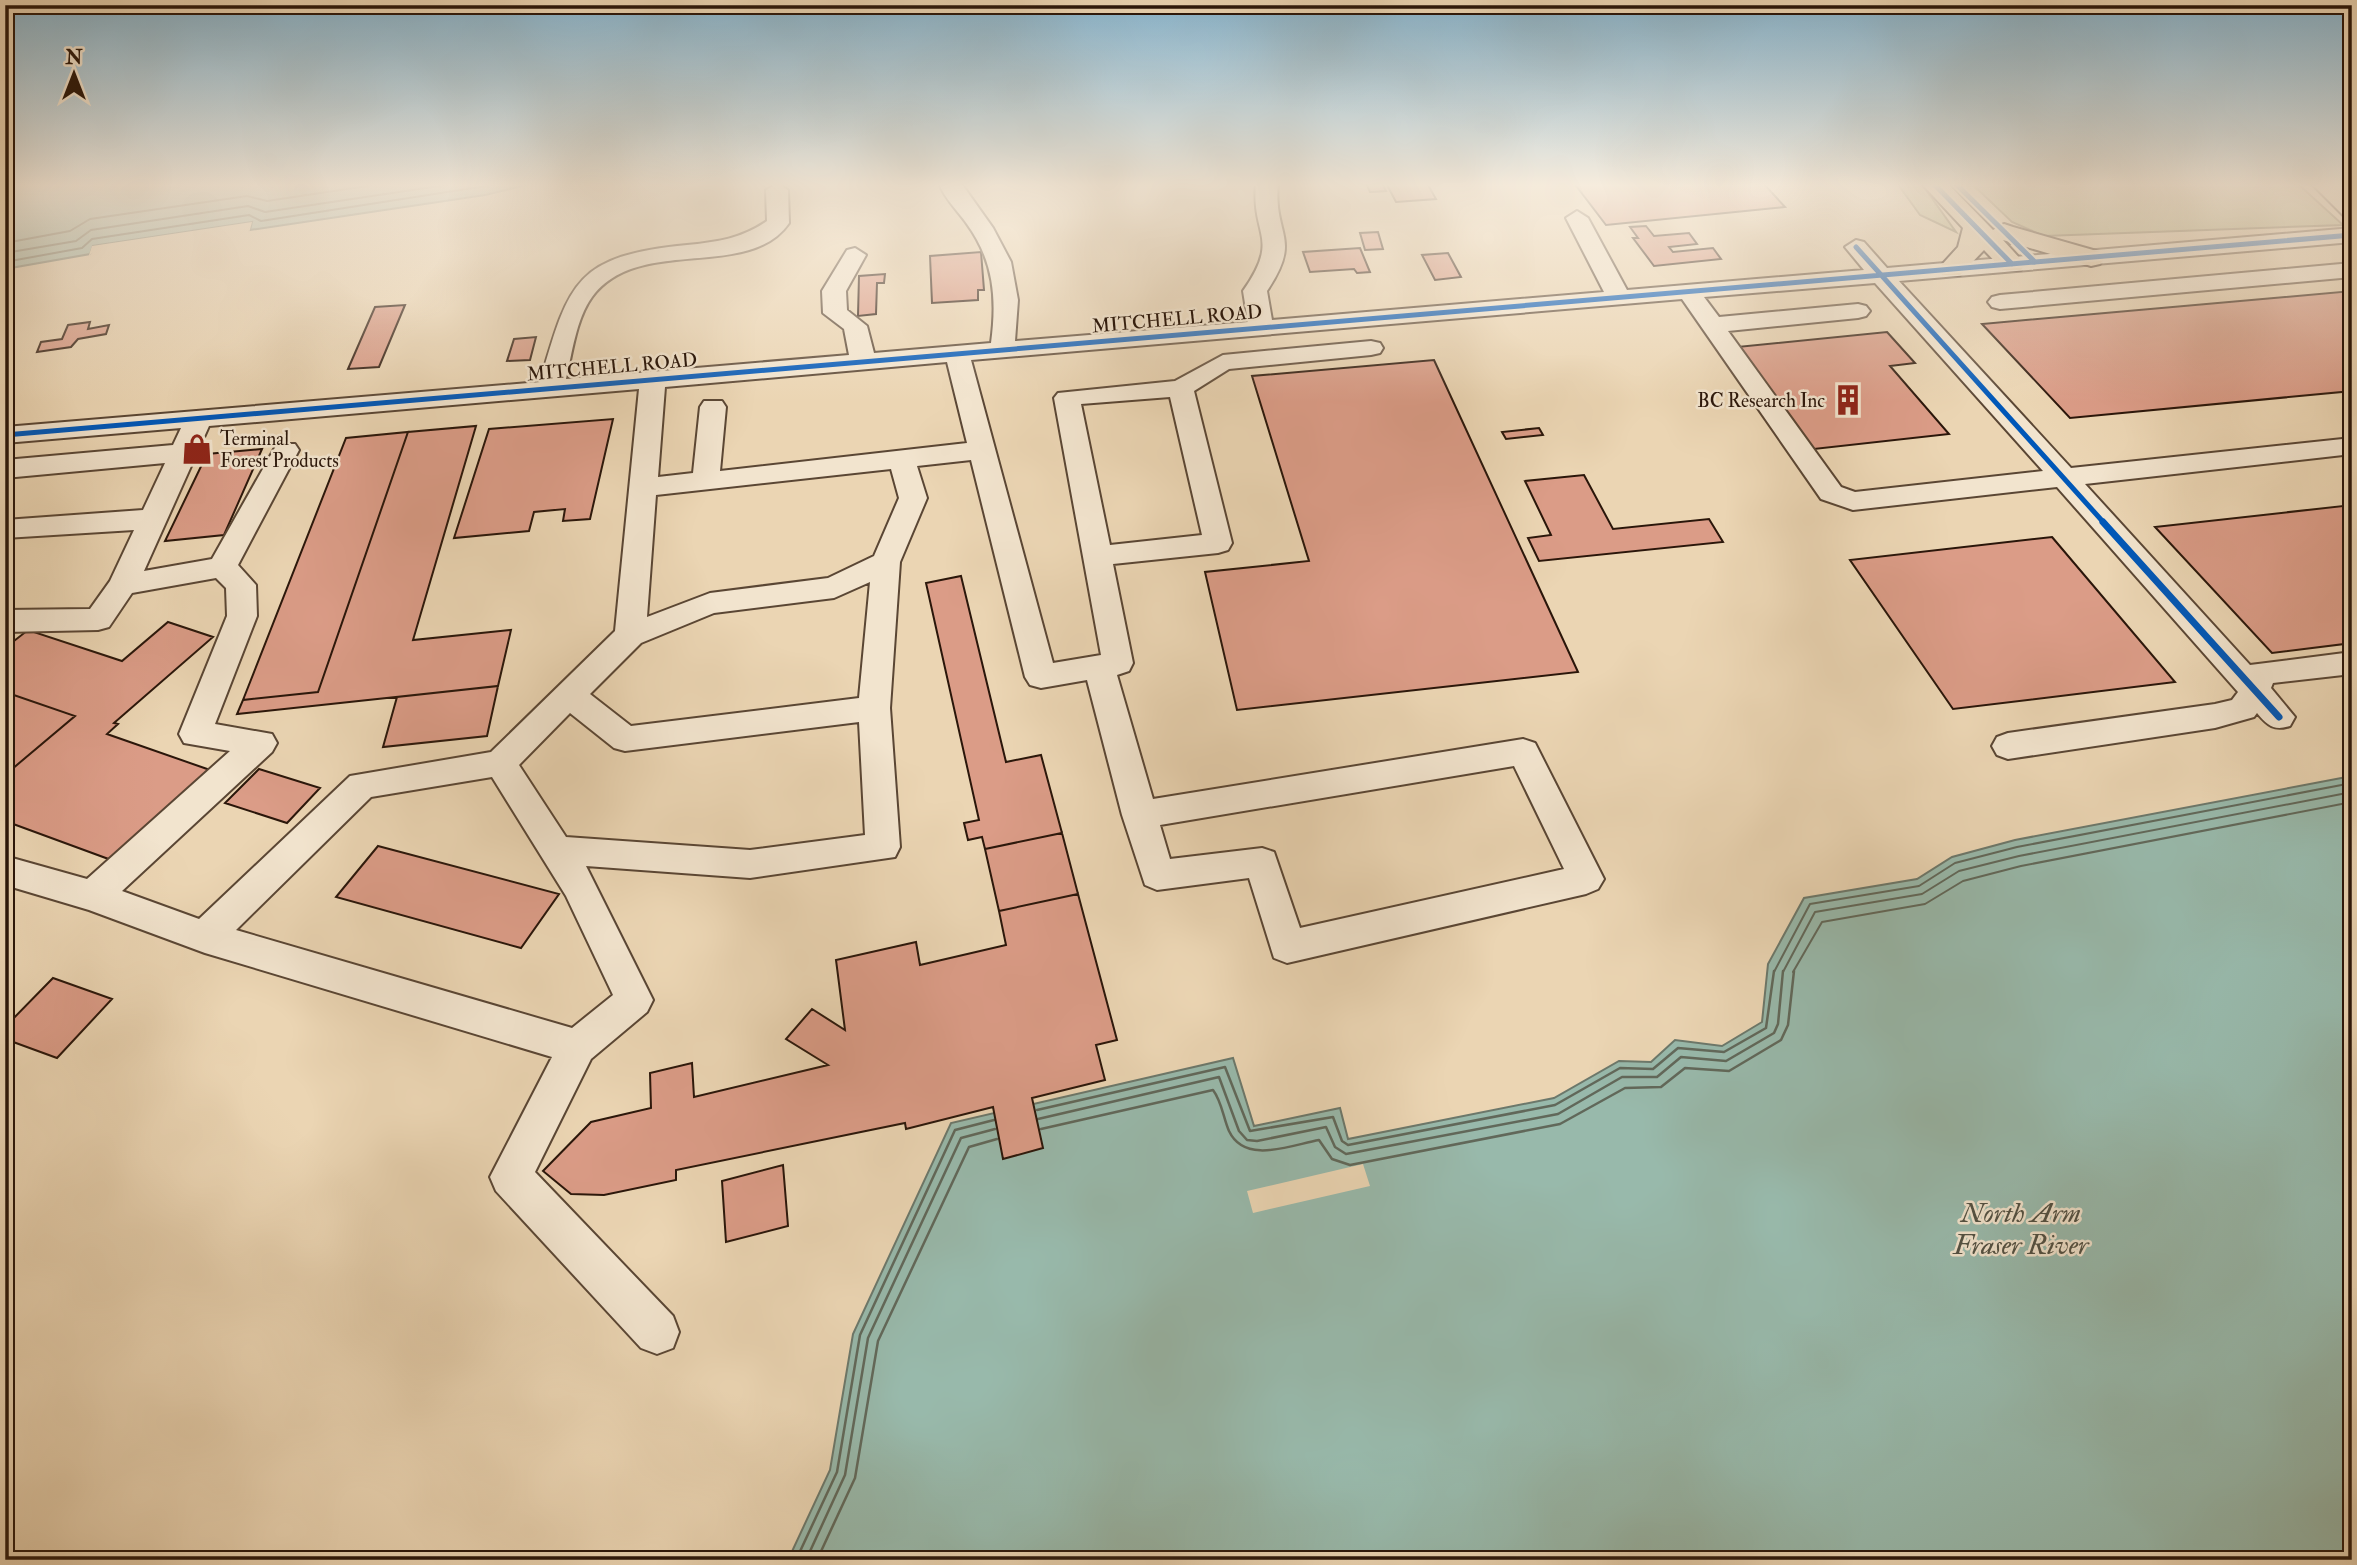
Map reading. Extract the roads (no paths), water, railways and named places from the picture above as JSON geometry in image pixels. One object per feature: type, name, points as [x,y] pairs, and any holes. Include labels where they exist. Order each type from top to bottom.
[{"type":"highway","points":[[1951,269],[1964,256]]},
{"type":"highway","points":[[2013,256],[2023,263]]},
{"type":"highway","points":[[2019,256],[2023,263]]},
{"type":"street","points":[[551,387],[579,297],[591,282],[642,259],[662,256]]},
{"type":"street","points":[[854,256],[834,291],[835,313],[855,326],[863,361]]},
{"type":"street","points":[[999,256],[1003,264],[1007,298],[1002,349]]},
{"type":"street","points":[[1261,327],[1255,291],[1268,275],[1276,256]]},
{"type":"street","points":[[1597,256],[1619,297]]},
{"type":"street","points":[[1864,256],[2279,717]]},
{"type":"street","name":"MITCHELL ROAD","points":[[5,435],[2102,256]]},
{"type":"street","points":[[2000,302],[2352,270]]},
{"type":"street","points":[[1688,291],[1831,493],[1853,501],[2352,446]]},
{"type":"street","points":[[1713,325],[1858,311]]},
{"type":"street","points":[[957,353],[1041,677],[1118,663],[1067,398],[1181,388],[1223,362],[1371,348]]},
{"type":"street","points":[[1097,556],[1218,543],[1181,388]]},
{"type":"street","points":[[706,481],[713,407]]},
{"type":"street","points":[[5,621],[97,619],[122,584],[199,418]]},
{"type":"street","points":[[222,567],[286,450]]},
{"type":"street","points":[[643,488],[982,450]]},
{"type":"street","points":[[5,469],[181,453]]},
{"type":"street","points":[[5,529],[153,519]]},
{"type":"street","points":[[555,850],[750,864],[883,847],[874,708],[886,562]]},
{"type":"street","points":[[122,584],[222,567]]},
{"type":"street","points":[[93,896],[261,743],[195,734],[242,616],[241,585],[222,567]]},
{"type":"street","points":[[205,937],[362,785],[499,763],[630,635]]},
{"type":"street","points":[[2008,746],[2214,716],[2243,709],[2255,690],[2260,673],[2352,663]]},
{"type":"street","points":[[1099,667],[1139,815],[1157,875],[1262,862],[1286,947],[1586,879],[1523,752],[1139,815]]},
{"type":"street","points":[[569,695],[625,738],[874,708]]},
{"type":"street","points":[[499,763],[580,887],[634,1000],[577,1047],[510,1177],[657,1332]]},
{"type":"street","points":[[5,870],[93,896],[205,937],[577,1047]]},
{"type":"lane","points":[[653,379],[630,635],[710,603],[834,588],[886,562],[913,498],[902,459]]},
{"type":"water","points":[[5,256],[78,256],[5,269]]},
{"type":"water","name":"North Arm Fraser River","points":[[2352,776],[2352,1560],[788,1560],[830,1470],[853,1334],[951,1123],[1233,1058],[1254,1126],[1340,1108],[1348,1139],[1554,1098],[1619,1061],[1651,1062],[1675,1040],[1722,1046],[1762,1022],[1768,964],[1804,898],[1917,879],[1952,857],[2015,840]]},
{"type":"place","name":"BC Research Inc","points":[[1848,400]]},
{"type":"place","name":"Terminal Forest Products","points":[[197,449]]}]
